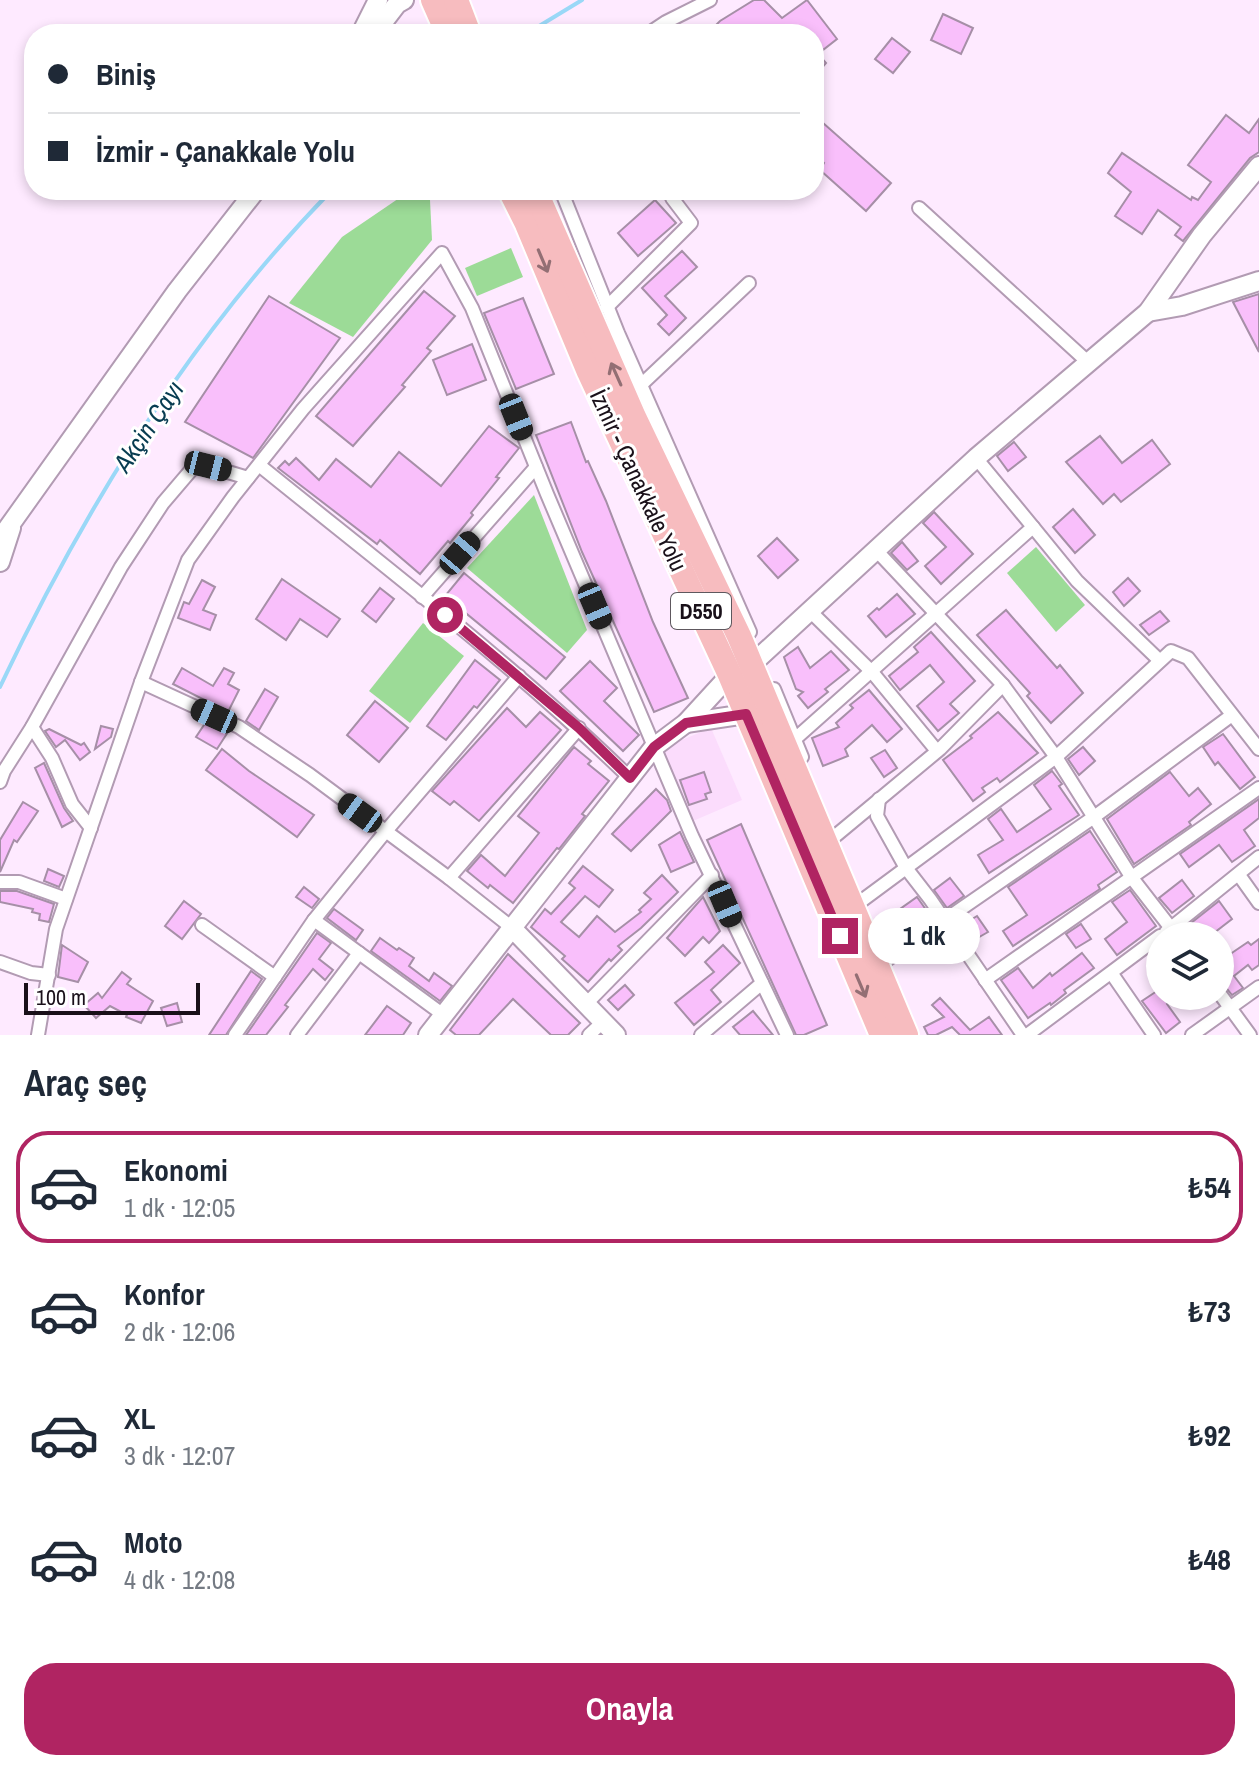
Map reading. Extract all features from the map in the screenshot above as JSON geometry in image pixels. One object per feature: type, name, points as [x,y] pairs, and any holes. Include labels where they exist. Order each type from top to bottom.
[{"type":"highway","points":[[433,0],[454,24]]},
{"type":"highway","points":[[456,0],[460,24]]},
{"type":"highway","name":"İzmir - Çanakkale Yolu","points":[[515,200],[589,372],[747,665],[746,714],[882,1035]]},
{"type":"highway","name":"İzmir - Çanakkale Yolu","points":[[539,200],[747,665],[906,1035]]},
{"type":"main road","points":[[366,24],[378,0]]},
{"type":"main road","points":[[382,24],[404,0]]},
{"type":"main road","points":[[428,1035],[654,747],[686,723],[747,665],[811,612],[976,458],[1148,312],[1202,235],[1259,166]]},
{"type":"main road","points":[[0,562],[6,532],[177,291],[248,200]]},
{"type":"main road","points":[[1148,312],[1182,306],[1259,281]]},
{"type":"main road","points":[[686,723],[746,714]]},
{"type":"main road","points":[[511,927],[609,1028]]},
{"type":"street","points":[[666,24],[710,0]]},
{"type":"street","points":[[565,200],[607,307],[642,384],[747,665],[795,739],[884,962],[1094,817],[1232,715]]},
{"type":"street","points":[[607,307],[691,223],[674,200]]},
{"type":"street","points":[[919,208],[1090,364]]},
{"type":"street","points":[[38,1035],[56,929],[141,682],[188,560],[303,409],[442,253],[472,308],[692,836],[787,1035]]},
{"type":"street","points":[[642,384],[749,283]]},
{"type":"street","points":[[976,458],[1073,572],[1077,581],[1159,660]]},
{"type":"street","points":[[259,465],[519,676],[630,778]]},
{"type":"street","points":[[0,782],[121,567],[172,492],[192,469],[208,466],[248,478]]},
{"type":"street","points":[[422,597],[536,467]]},
{"type":"street","points":[[795,739],[1033,527]]},
{"type":"street","points":[[876,550],[1003,685],[1056,757],[1160,922]]},
{"type":"street","points":[[811,612],[872,672],[937,751]]},
{"type":"street","points":[[860,902],[1056,757],[1171,651],[1188,658],[1259,749]]},
{"type":"street","points":[[235,1035],[314,920],[519,676]]},
{"type":"street","points":[[141,682],[239,727],[386,831],[511,927]]},
{"type":"street","points":[[834,837],[937,751],[1003,685]]},
{"type":"street","points":[[32,727],[52,758],[72,804],[91,828]]},
{"type":"street","points":[[449,878],[579,728]]},
{"type":"street","points":[[985,980],[1259,788]]},
{"type":"street","points":[[879,799],[877,816],[906,868],[1025,1035],[1146,949]]},
{"type":"street","points":[[1182,922],[1259,857]]},
{"type":"street","points":[[587,1003],[712,875]]},
{"type":"street","points":[[1239,875],[1259,903]]},
{"type":"street","points":[[0,882],[19,882],[66,899]]},
{"type":"street","points":[[314,920],[445,1016]]},
{"type":"street","points":[[202,925],[275,977]]},
{"type":"street","points":[[297,1035],[359,953]]},
{"type":"street","points":[[0,962],[10,968],[49,975]]},
{"type":"street","points":[[1112,974],[1154,1035]]},
{"type":"street","points":[[701,1035],[762,983]]},
{"type":"street","points":[[1234,1004],[1259,987]]},
{"type":"street","points":[[1192,1035],[1225,1010]]},
{"type":"street","points":[[1231,1010],[1250,1035]]},
{"type":"street","points":[[589,1035],[609,1028]]},
{"type":"shaded area","points":[[711,728],[742,800],[693,821],[662,748]]},
{"type":"green space","points":[[396,200],[430,200],[432,240],[353,337],[289,303],[342,237]]},
{"type":"green space","points":[[511,248],[523,277],[477,296],[465,268]]},
{"type":"green space","points":[[534,495],[587,630],[567,653],[467,568]]},
{"type":"green space","points":[[1036,547],[1085,605],[1056,632],[1007,573]]},
{"type":"green space","points":[[423,623],[464,656],[410,723],[369,691]]},
{"type":"building","points":[[754,0],[764,0],[782,18],[807,0],[837,39],[824,49],[824,24],[717,24]]},
{"type":"building","points":[[943,14],[973,28],[961,54],[931,40]]},
{"type":"building","points":[[892,38],[910,52],[893,73],[875,59]]},
{"type":"building","points":[[1226,115],[1249,133],[1259,119],[1259,152],[1250,158],[1183,241],[1175,235],[1181,227],[1158,210],[1142,234],[1115,216],[1131,192],[1108,173],[1122,153],[1191,200],[1192,197],[1198,200],[1211,182],[1188,165]]},
{"type":"building","points":[[824,124],[891,183],[866,211],[824,174]]},
{"type":"building","points":[[655,200],[676,223],[638,256],[618,233]]},
{"type":"building","points":[[682,251],[697,267],[665,296],[686,318],[669,335],[658,324],[667,315],[642,288]]},
{"type":"building","points":[[424,291],[455,316],[427,348],[431,351],[402,385],[405,387],[353,446],[316,416]]},
{"type":"building","points":[[1259,294],[1259,352],[1233,302]]},
{"type":"building","points":[[269,296],[340,338],[253,458],[185,422]]},
{"type":"building","points":[[523,298],[554,374],[516,389],[484,313]]},
{"type":"building","points":[[472,344],[486,380],[447,395],[433,360]]},
{"type":"building","points":[[571,422],[586,462],[606,501],[653,622],[688,698],[654,712],[582,552],[536,435]]},
{"type":"building","points":[[489,426],[519,448],[471,513],[473,515],[420,574],[380,540],[377,544],[278,468],[285,461],[289,465],[296,458],[319,480],[336,459],[371,487],[399,452],[441,486]]},
{"type":"building","points":[[1100,436],[1122,463],[1152,440],[1170,464],[1121,502],[1114,494],[1103,504],[1066,462]]},
{"type":"building","points":[[1014,442],[1026,457],[1008,471],[997,456]]},
{"type":"building","points":[[1073,509],[1095,535],[1075,553],[1053,527]]},
{"type":"building","points":[[934,512],[973,554],[941,584],[925,566],[946,547],[923,523]]},
{"type":"building","points":[[777,538],[798,560],[778,578],[758,556]]},
{"type":"building","points":[[902,542],[918,561],[907,570],[891,553]]},
{"type":"building","points":[[464,573],[565,657],[546,679],[445,596]]},
{"type":"building","points":[[1128,578],[1140,591],[1124,606],[1113,592]]},
{"type":"building","points":[[282,579],[340,619],[327,637],[300,619],[286,640],[256,619]]},
{"type":"building","points":[[202,580],[215,587],[203,610],[216,615],[210,630],[178,618],[184,602],[189,604]]},
{"type":"building","points":[[380,588],[394,599],[376,622],[362,611]]},
{"type":"building","points":[[897,594],[915,614],[886,637],[868,616]]},
{"type":"building","points":[[1006,610],[1083,693],[1051,723],[1027,696],[1030,693],[977,635]]},
{"type":"building","points":[[1160,611],[1169,621],[1149,635],[1140,625]]},
{"type":"building","points":[[931,632],[975,681],[950,704],[959,713],[938,731],[917,706],[944,682],[930,665],[900,690],[889,676],[918,652],[914,647]]},
{"type":"building","points":[[798,647],[810,668],[831,651],[849,670],[808,708],[798,696],[803,692],[796,689],[784,657]]},
{"type":"building","points":[[475,660],[500,680],[446,740],[427,726]]},
{"type":"building","points":[[590,661],[617,688],[604,701],[639,735],[623,751],[560,691]]},
{"type":"building","points":[[182,668],[213,686],[224,668],[234,673],[228,684],[239,690],[228,712],[173,684]]},
{"type":"building","points":[[265,689],[278,697],[259,730],[246,721]]},
{"type":"building","points":[[869,690],[902,729],[887,742],[872,725],[845,749],[848,756],[823,766],[812,738],[839,727],[836,723],[853,708],[850,705]]},
{"type":"building","points":[[375,701],[408,728],[379,762],[347,735]]},
{"type":"building","points":[[507,708],[526,727],[540,712],[561,730],[479,821],[454,801],[450,805],[432,791]]},
{"type":"building","points":[[998,712],[1038,753],[1000,782],[997,778],[982,788],[985,792],[973,801],[943,760],[972,738],[970,736]]},
{"type":"building","points":[[206,722],[228,732],[217,749],[196,737]]},
{"type":"building","points":[[101,726],[113,729],[111,737],[95,749]]},
{"type":"building","points":[[49,729],[81,745],[84,743],[90,752],[80,760],[65,740],[56,747],[45,731]]},
{"type":"building","points":[[1223,734],[1255,777],[1240,789],[1218,762],[1215,765],[1203,747]]},
{"type":"building","points":[[574,747],[591,761],[588,764],[609,781],[582,814],[585,816],[513,903],[467,871],[481,855],[505,876],[539,833],[518,816]]},
{"type":"building","points":[[1083,747],[1095,761],[1079,775],[1068,759]]},
{"type":"building","points":[[222,749],[314,815],[297,837],[206,770]]},
{"type":"building","points":[[885,750],[897,768],[884,777],[871,758]]},
{"type":"building","points":[[44,763],[73,821],[62,827],[35,768]]},
{"type":"building","points":[[1052,771],[1079,815],[989,873],[978,855],[1003,840],[988,819],[1001,809],[1017,832],[1051,809],[1034,785]]},
{"type":"building","points":[[704,772],[711,792],[705,794],[707,799],[689,805],[680,780]]},
{"type":"building","points":[[1170,772],[1189,796],[1198,788],[1211,804],[1189,822],[1191,825],[1134,864],[1107,819]]},
{"type":"building","points":[[656,789],[667,800],[671,811],[631,851],[612,834]]},
{"type":"building","points":[[1259,799],[1259,818],[1244,830],[1255,846],[1232,862],[1219,845],[1189,867],[1180,854]]},
{"type":"building","points":[[23,802],[38,811],[17,842],[14,840],[0,872],[0,840]]},
{"type":"building","points":[[741,824],[827,1025],[804,1035],[796,1035],[707,840]]},
{"type":"building","points":[[1090,831],[1117,872],[1098,885],[1100,889],[1013,946],[1003,931],[1027,915],[1008,887]]},
{"type":"building","points":[[680,832],[694,862],[671,872],[659,845]]},
{"type":"building","points":[[583,866],[613,890],[599,907],[585,896],[561,922],[579,937],[597,916],[615,932],[641,912],[639,910],[651,899],[644,893],[662,875],[678,892],[618,946],[622,950],[588,982],[562,959],[565,956],[531,927],[545,909],[551,914],[575,888],[569,883]]},
{"type":"building","points":[[48,869],[64,876],[59,887],[44,881]]},
{"type":"building","points":[[950,878],[964,896],[947,908],[934,890]]},
{"type":"building","points":[[1182,880],[1194,896],[1172,913],[1159,898]]},
{"type":"building","points":[[304,887],[319,899],[312,908],[296,897]]},
{"type":"building","points":[[1130,890],[1153,922],[1146,922],[1146,933],[1117,955],[1105,939],[1127,922],[1112,902]]},
{"type":"building","points":[[0,891],[17,891],[54,904],[49,922],[39,920],[40,914],[32,912],[33,909],[0,902]]},
{"type":"building","points":[[703,897],[720,931],[709,943],[703,937],[685,956],[667,938]]},
{"type":"building","points":[[917,897],[929,914],[899,935],[893,914]]},
{"type":"building","points":[[184,901],[201,914],[182,939],[165,926]]},
{"type":"building","points":[[1219,901],[1232,919],[1228,922],[1192,922]]},
{"type":"building","points":[[334,909],[363,930],[356,940],[327,918]]},
{"type":"building","points":[[977,916],[988,932],[974,940],[964,924]]},
{"type":"building","points":[[1081,924],[1091,939],[1076,948],[1066,934]]},
{"type":"building","points":[[317,933],[331,943],[319,959],[333,970],[325,980],[313,969],[266,1035],[246,1035]]},
{"type":"building","points":[[380,938],[414,958],[409,966],[429,981],[434,973],[452,986],[440,1001],[371,951]]},
{"type":"building","points":[[1259,939],[1259,965],[1252,970],[1248,965],[1234,976],[1234,952],[1248,942],[1251,945]]},
{"type":"building","points":[[62,945],[88,962],[78,982],[58,977]]},
{"type":"building","points":[[723,945],[740,963],[711,990],[721,1002],[694,1025],[675,1003],[714,972],[705,962]]},
{"type":"building","points":[[1082,953],[1094,968],[1064,990],[1066,993],[1051,1005],[1028,1018],[1001,980],[1018,968],[1033,988]]},
{"type":"building","points":[[508,954],[580,1023],[568,1035],[551,1035],[513,999],[479,1035],[456,1035],[450,1030]]},
{"type":"building","points":[[251,971],[262,979],[226,1035],[209,1035]]},
{"type":"building","points":[[122,972],[131,979],[127,984],[153,1001],[141,1023],[110,1006],[96,1018],[84,1005],[98,993],[102,998]]},
{"type":"building","points":[[1234,976],[1243,988],[1234,994]]},
{"type":"building","points":[[625,985],[634,995],[618,1010],[608,1000]]},
{"type":"building","points":[[940,998],[970,1030],[989,1017],[1002,1035],[960,1035],[952,1027],[936,1035],[928,1035],[924,1027],[944,1017],[932,1005]]},
{"type":"building","points":[[177,1003],[182,1022],[167,1026],[161,1008]]},
{"type":"building","points":[[387,1006],[411,1023],[403,1035],[365,1035]]},
{"type":"building","points":[[1149,1010],[1171,1010],[1180,1022],[1166,1033]]},
{"type":"building","points":[[753,1011],[773,1035],[740,1035],[733,1027]]},
{"type":"waterway","name":"Akçin Çayı","points":[[542,24],[582,0]]},
{"type":"waterway","name":"Akçin Çayı","points":[[0,687],[68,554],[146,425],[188,362],[234,302],[323,200]]},
{"type":"route","points":[[445,615],[579,728],[630,778],[654,747],[686,723],[746,714],[840,936]]}]
